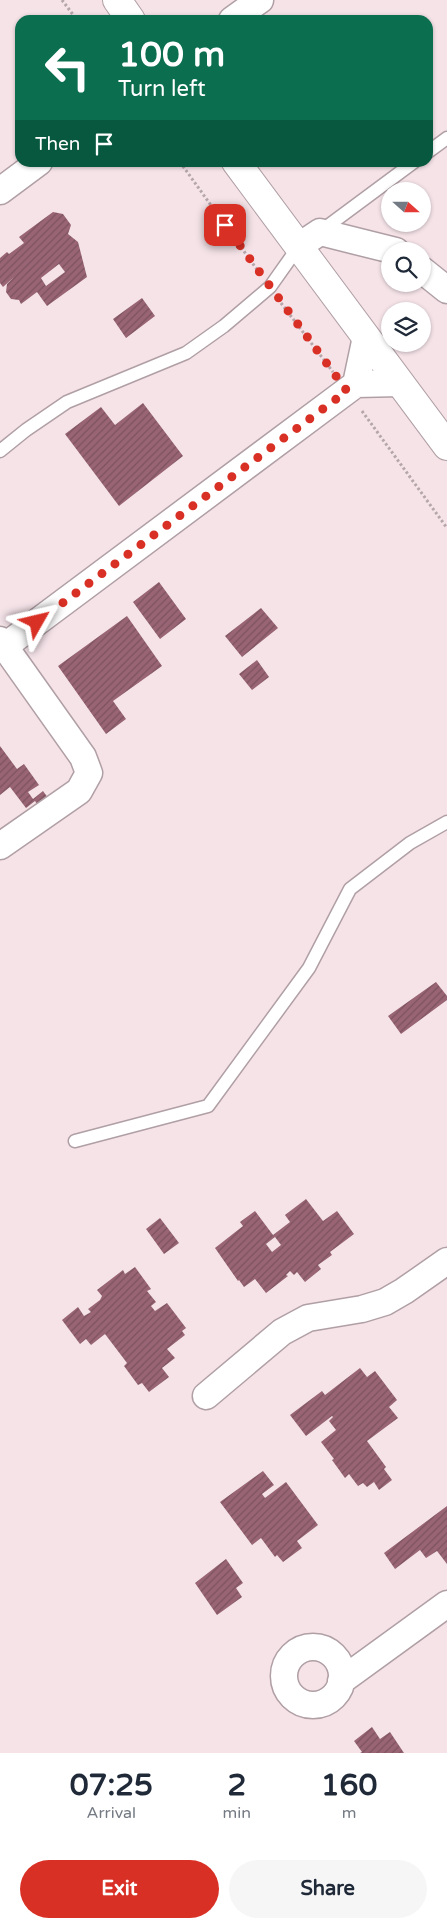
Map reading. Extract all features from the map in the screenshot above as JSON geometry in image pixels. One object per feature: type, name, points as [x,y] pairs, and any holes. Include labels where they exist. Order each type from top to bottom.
[{"type":"street","points":[[116,0],[127,15]]},
{"type":"street","points":[[239,15],[260,0]]},
{"type":"street","points":[[0,191],[31,167]]},
{"type":"street","points":[[241,167],[310,239],[366,337],[447,446]]},
{"type":"street","points":[[310,239],[381,249]]},
{"type":"street","points":[[431,277],[447,290]]},
{"type":"street","points":[[352,388],[366,337]]},
{"type":"street","points":[[0,846],[79,791],[89,773],[83,757],[2,643],[352,388],[400,383]]},
{"type":"street","points":[[206,1396],[282,1332],[308,1318],[385,1302],[447,1261]]},
{"type":"street","points":[[341,1681],[447,1604]]},
{"type":"lane","points":[[433,148],[447,138]]},
{"type":"lane","points":[[0,451],[33,425],[67,402],[186,353],[224,326],[270,287],[310,239],[407,167]]},
{"type":"lane","points":[[75,1141],[208,1106],[309,968],[350,889],[410,843],[447,822]]},
{"type":"path","points":[[62,0],[73,15]]},
{"type":"path","points":[[184,167],[270,287],[352,388],[447,528]]},
{"type":"building","points":[[53,212],[63,214],[71,225],[68,234],[78,242],[87,277],[47,306],[37,292],[21,304],[19,300],[11,299],[6,292],[7,284],[14,277],[3,287],[0,283],[0,258],[24,243],[19,237]],"holes":[[[59,264],[65,272],[46,286],[41,278]]]},
{"type":"building","points":[[142,298],[155,316],[126,338],[113,319]]},
{"type":"building","points":[[143,403],[183,456],[119,506],[65,434],[101,407],[115,425]]},
{"type":"building","points":[[159,582],[186,619],[160,639],[133,602]]},
{"type":"building","points":[[261,608],[278,628],[242,657],[225,636]]},
{"type":"building","points":[[127,616],[162,666],[113,701],[126,719],[106,734],[58,666]]},
{"type":"building","points":[[257,660],[269,677],[252,690],[239,674]]},
{"type":"building","points":[[0,746],[17,769],[24,764],[39,785],[28,792],[33,799],[43,791],[51,802],[41,810],[35,801],[26,808],[10,787],[0,795]]},
{"type":"building","points":[[436,982],[447,996],[447,1000],[401,1034],[388,1016]]},
{"type":"building","points":[[306,1199],[323,1221],[337,1211],[354,1234],[330,1252],[332,1255],[318,1265],[321,1269],[305,1282],[297,1272],[294,1275],[290,1271],[286,1275],[288,1276],[266,1293],[255,1279],[244,1287],[215,1248],[243,1226],[240,1222],[255,1211],[273,1235],[290,1222],[285,1215]],"holes":[[[275,1237],[281,1245],[272,1252],[266,1244]]]},
{"type":"building","points":[[160,1218],[179,1243],[164,1254],[146,1229]]},
{"type":"building","points":[[135,1267],[151,1289],[147,1291],[156,1302],[151,1306],[155,1311],[167,1303],[186,1328],[182,1331],[185,1335],[167,1349],[175,1358],[162,1368],[169,1377],[149,1392],[142,1383],[138,1385],[124,1366],[127,1363],[105,1334],[91,1345],[86,1339],[80,1344],[62,1320],[78,1307],[84,1316],[91,1312],[88,1309],[100,1300],[102,1296],[97,1290],[123,1270],[125,1274]]},
{"type":"building","points":[[360,1368],[367,1377],[375,1371],[397,1400],[389,1407],[398,1418],[367,1441],[386,1467],[384,1469],[392,1480],[379,1490],[374,1482],[367,1487],[363,1483],[358,1486],[349,1474],[345,1478],[332,1460],[334,1459],[321,1442],[336,1430],[329,1421],[332,1416],[306,1436],[290,1415],[322,1391],[325,1395]]},
{"type":"building","points":[[263,1471],[274,1485],[262,1494],[265,1498],[286,1482],[318,1525],[297,1541],[302,1548],[283,1562],[277,1555],[275,1557],[261,1538],[252,1545],[220,1502]]},
{"type":"building","points":[[447,1506],[447,1564],[437,1551],[426,1558],[420,1550],[395,1569],[384,1553]]},
{"type":"building","points":[[226,1559],[243,1583],[236,1588],[242,1597],[217,1615],[195,1583]]},
{"type":"building","points":[[372,1727],[380,1739],[390,1732],[404,1753],[360,1753],[362,1752],[354,1741]]},
{"type":"route","points":[[37,622],[347,391],[225,225]]}]
